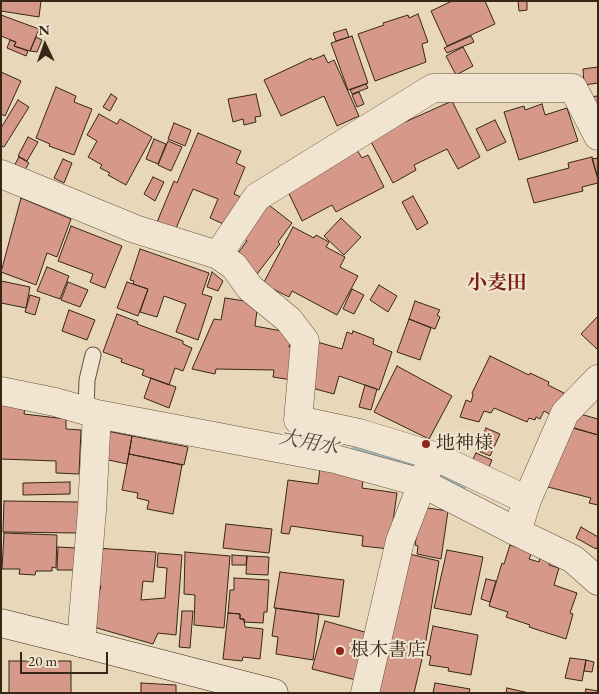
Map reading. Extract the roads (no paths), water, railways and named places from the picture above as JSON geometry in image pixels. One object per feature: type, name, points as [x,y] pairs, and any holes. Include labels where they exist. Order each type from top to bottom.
[{"type":"street","points":[[218,255],[257,197],[433,88],[573,88],[598,136]]},
{"type":"street","points":[[1,174],[135,229],[218,255],[234,266],[250,288],[289,320],[306,341],[295,436]]},
{"type":"street","points":[[522,517],[565,413],[598,379]]},
{"type":"street","points":[[1,391],[55,402],[91,412],[295,436],[359,433],[522,517],[598,581]]},
{"type":"street","points":[[81,643],[92,510],[91,412]]},
{"type":"street","points":[[365,693],[400,541],[428,470]]},
{"type":"street","points":[[1,624],[274,693]]},
{"type":"lane","points":[[91,412],[87,380],[93,355]]},
{"type":"waterway","name":"大用水","points":[[366,454],[416,467],[451,484]]},
{"type":"place","name":"地神様","points":[[426,444]]},
{"type":"place","name":"根木書店","points":[[340,651]]},
{"type":"district","name":"小麦田","points":[[497,284]]}]
